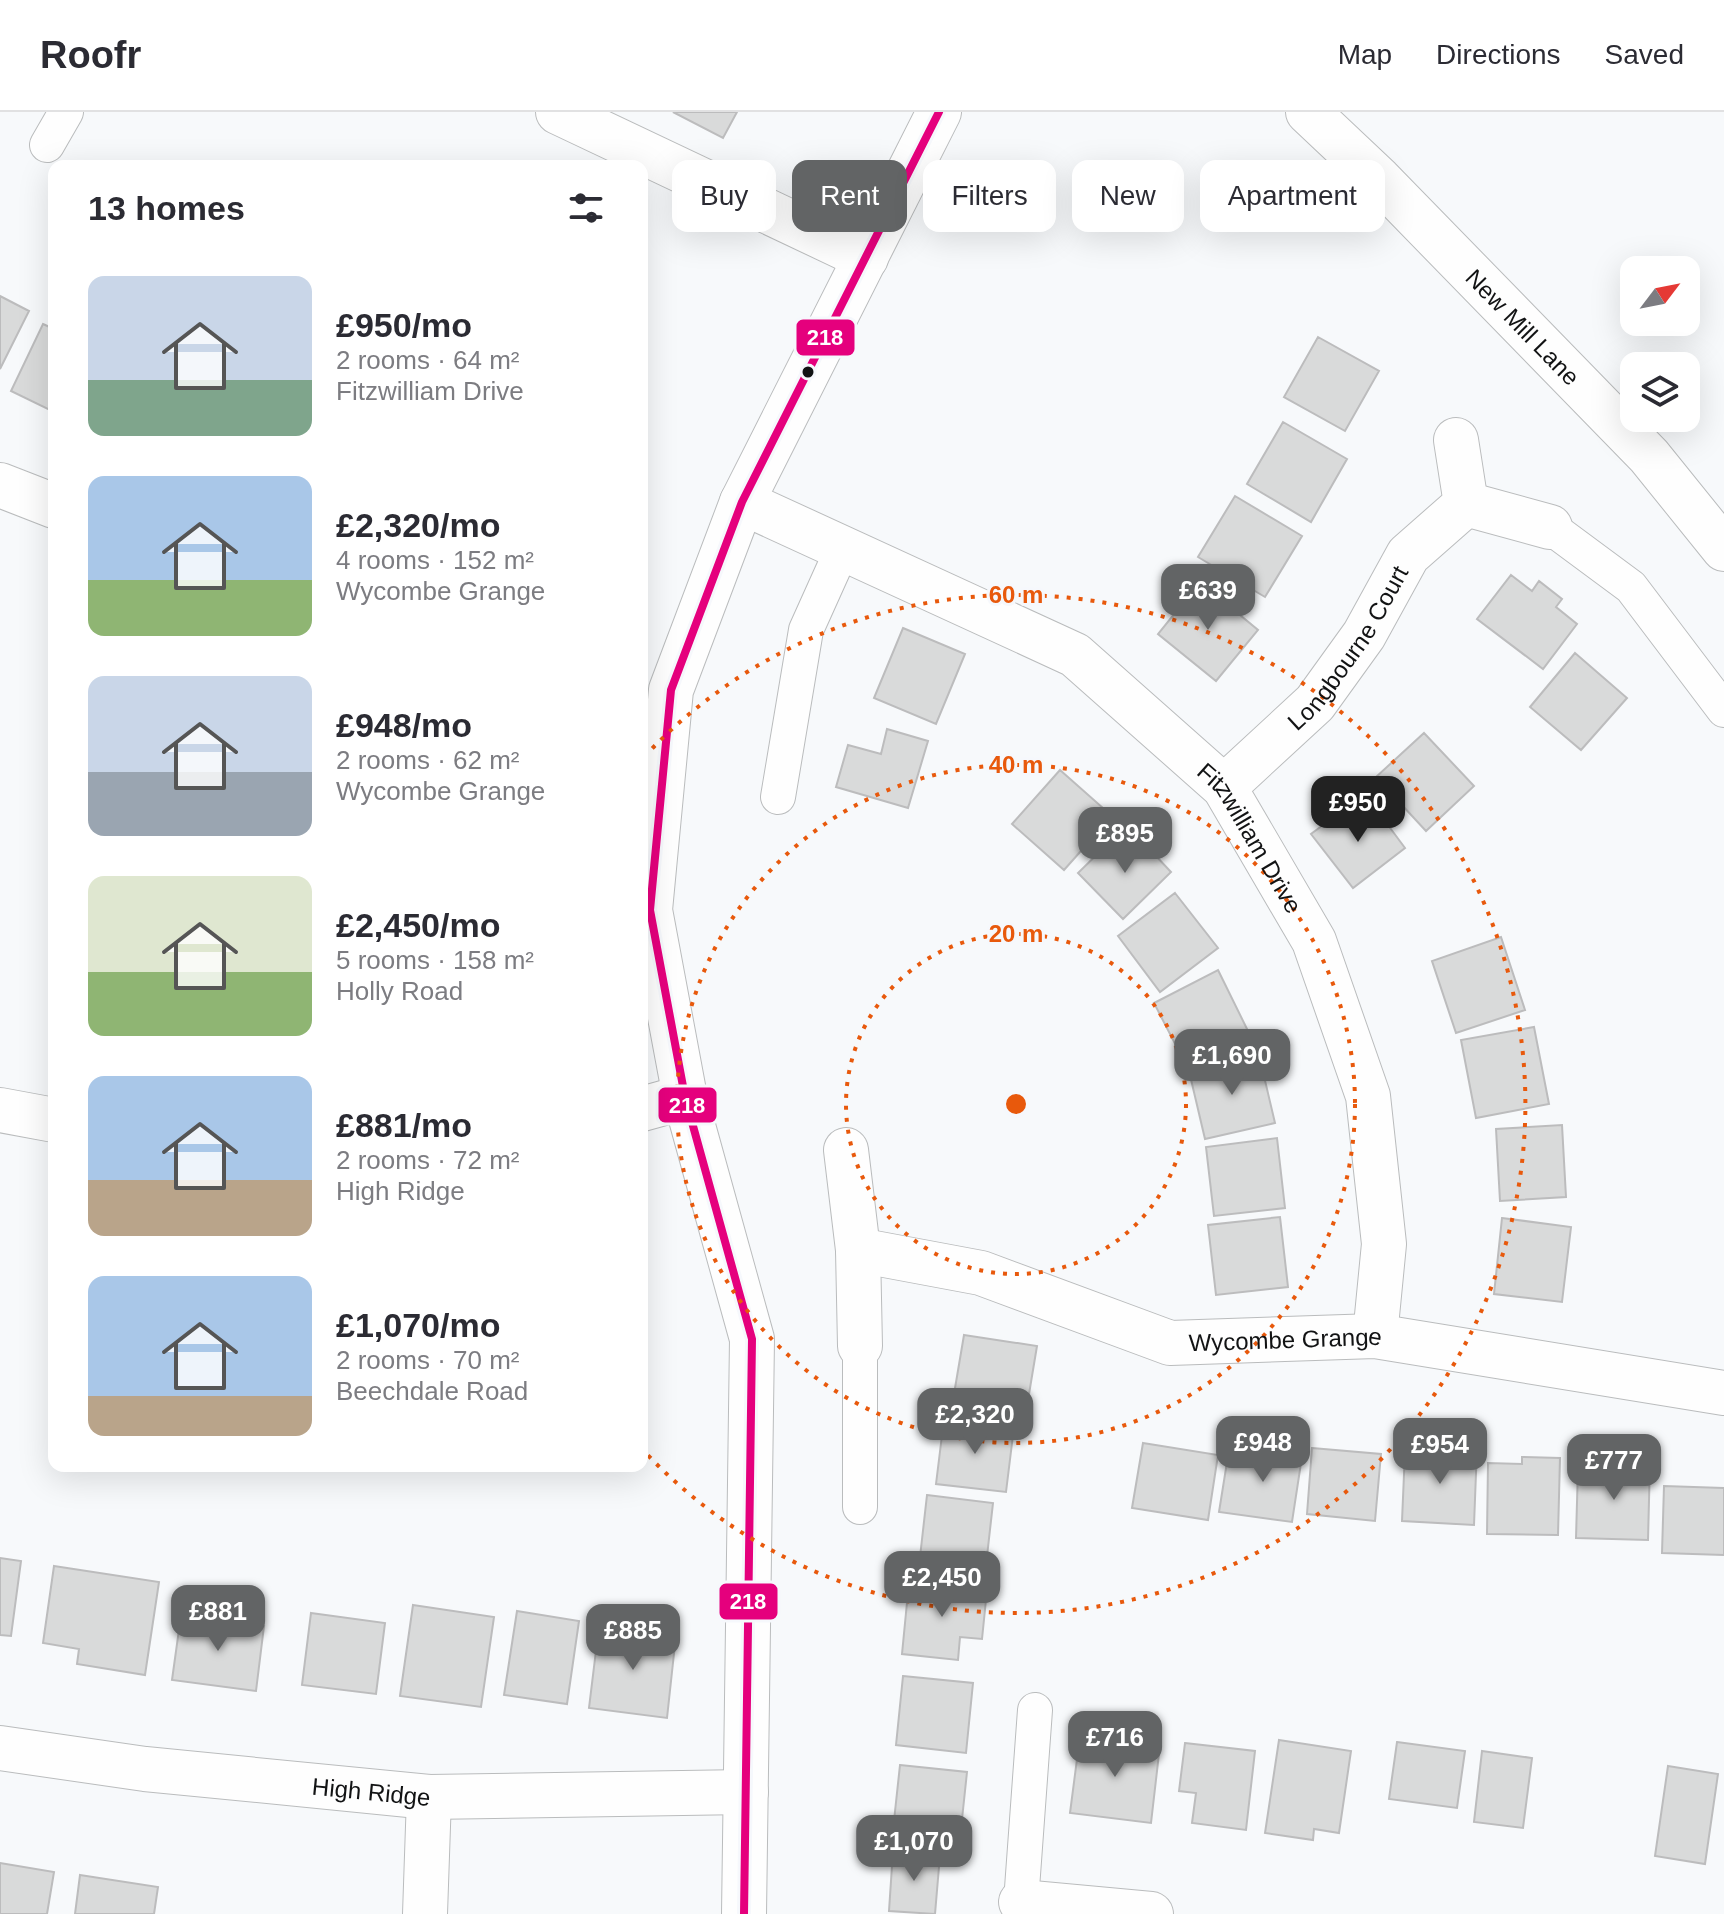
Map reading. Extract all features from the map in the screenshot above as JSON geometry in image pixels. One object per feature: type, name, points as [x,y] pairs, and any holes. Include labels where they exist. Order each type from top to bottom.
[{"type":"street","points":[[558,112],[866,258]]},
{"type":"street","points":[[744,1914],[752,1339],[685,1097],[650,910],[671,690],[742,502],[939,112]]},
{"type":"street","name":"New Mill Lane","points":[[1323,117],[1649,456],[1724,549]]},
{"type":"street","points":[[1456,440],[1466,504],[1550,527]]},
{"type":"street","points":[[0,485],[48,504]]},
{"type":"street","name":"Fitzwilliam Drive","points":[[742,502],[1075,655],[1224,787],[1314,941],[1368,1096],[1384,1244],[1375,1336]]},
{"type":"street","name":"Longbourne Court","points":[[1224,787],[1315,703],[1364,635],[1408,555],[1466,504]]},
{"type":"street","points":[[648,1107],[685,1097]]},
{"type":"street","points":[[0,1110],[48,1119]]},
{"type":"street","points":[[846,1150],[858,1250],[860,1346]]},
{"type":"street","name":"Wycombe Grange","points":[[858,1250],[981,1273],[1170,1343],[1375,1336],[1724,1393]]},
{"type":"street","name":"High Ridge","points":[[0,1748],[145,1769],[429,1797],[746,1792]]},
{"type":"street","points":[[425,1914],[429,1797]]},
{"type":"street","points":[[1021,1902],[1100,1912],[1151,1914]]},
{"type":"lane","points":[[47,145],[66,112]]},
{"type":"lane","points":[[1550,527],[1631,587],[1724,710]]},
{"type":"lane","points":[[778,797],[806,630],[842,550]]},
{"type":"lane","points":[[860,1346],[860,1507]]},
{"type":"lane","points":[[1021,1902],[1035,1710]]},
{"type":"building","points":[[673,112],[737,112],[723,138]]},
{"type":"building","points":[[0,296],[29,311],[0,369]]},
{"type":"building","points":[[43,324],[48,326],[48,409],[11,391]]},
{"type":"building","points":[[1318,337],[1379,371],[1345,431],[1284,397]]},
{"type":"building","points":[[1283,422],[1347,459],[1311,522],[1247,484]]},
{"type":"building","points":[[1235,496],[1302,536],[1265,597],[1198,557]]},
{"type":"building","points":[[1511,575],[1532,591],[1539,581],[1562,599],[1556,607],[1577,624],[1543,669],[1477,619]]},
{"type":"building","points":[[1200,582],[1258,630],[1216,681],[1158,634]]},
{"type":"building","points":[[903,628],[965,654],[936,724],[874,698]]},
{"type":"building","points":[[1575,653],[1627,698],[1581,750],[1530,707]]},
{"type":"building","points":[[887,729],[928,741],[908,808],[836,787],[848,745],[881,754]]},
{"type":"building","points":[[1424,733],[1474,786],[1426,831],[1376,777]]},
{"type":"building","points":[[1060,770],[1112,816],[1064,870],[1012,824]]},
{"type":"building","points":[[1373,805],[1405,848],[1353,888],[1311,834],[1346,808],[1355,819]]},
{"type":"building","points":[[1114,838],[1126,850],[1139,838],[1171,872],[1123,919],[1078,873]]},
{"type":"building","points":[[1175,893],[1218,948],[1160,992],[1118,936]]},
{"type":"building","points":[[1501,937],[1525,1010],[1456,1033],[1432,961]]},
{"type":"building","points":[[1218,970],[1249,1033],[1186,1065],[1154,1003]]},
{"type":"building","points":[[1534,1027],[1549,1104],[1476,1118],[1461,1040]]},
{"type":"building","points":[[1259,1055],[1275,1123],[1205,1139],[1189,1071]]},
{"type":"building","points":[[1562,1125],[1566,1197],[1500,1201],[1496,1129]]},
{"type":"building","points":[[1277,1138],[1285,1208],[1214,1216],[1206,1147]]},
{"type":"building","points":[[1280,1217],[1288,1287],[1216,1295],[1208,1225]]},
{"type":"building","points":[[1502,1218],[1571,1227],[1562,1302],[1494,1294]]},
{"type":"building","points":[[964,1335],[1037,1346],[1026,1412],[953,1400]]},
{"type":"building","points":[[944,1419],[1014,1427],[1006,1492],[936,1484]]},
{"type":"building","points":[[1143,1443],[1218,1455],[1208,1520],[1132,1508]]},
{"type":"building","points":[[1255,1443],[1303,1450],[1292,1522],[1219,1512],[1227,1462],[1252,1466]]},
{"type":"building","points":[[1439,1446],[1477,1447],[1474,1525],[1402,1521],[1405,1451],[1439,1453]]},
{"type":"building","points":[[1312,1448],[1381,1454],[1375,1521],[1307,1514]]},
{"type":"building","points":[[1522,1457],[1560,1458],[1558,1535],[1487,1534],[1488,1463],[1522,1464]]},
{"type":"building","points":[[1613,1461],[1650,1462],[1648,1540],[1576,1538],[1578,1467],[1612,1468]]},
{"type":"building","points":[[1664,1486],[1724,1488],[1724,1555],[1662,1553]]},
{"type":"building","points":[[927,1495],[993,1503],[985,1574],[919,1566]]},
{"type":"building","points":[[0,1558],[21,1561],[11,1636],[0,1635]]},
{"type":"building","points":[[54,1566],[159,1582],[145,1675],[77,1664],[79,1649],[43,1643]]},
{"type":"building","points":[[909,1582],[987,1590],[982,1639],[960,1637],[958,1660],[902,1654]]},
{"type":"building","points":[[413,1605],[494,1617],[481,1707],[400,1696]]},
{"type":"building","points":[[517,1611],[579,1621],[567,1704],[504,1695]]},
{"type":"building","points":[[311,1613],[385,1623],[376,1694],[302,1685]]},
{"type":"building","points":[[181,1615],[264,1626],[256,1691],[172,1680]]},
{"type":"building","points":[[599,1626],[676,1635],[667,1718],[589,1708]]},
{"type":"building","points":[[903,1676],[973,1683],[966,1753],[896,1745]]},
{"type":"building","points":[[1080,1736],[1160,1745],[1151,1823],[1070,1813]]},
{"type":"building","points":[[1279,1740],[1351,1751],[1339,1833],[1314,1829],[1313,1840],[1265,1833]]},
{"type":"building","points":[[1397,1742],[1465,1751],[1457,1808],[1389,1799]]},
{"type":"building","points":[[1185,1743],[1255,1751],[1246,1830],[1192,1823],[1196,1793],[1179,1791]]},
{"type":"building","points":[[1482,1751],[1532,1758],[1523,1828],[1474,1822]]},
{"type":"building","points":[[900,1765],[967,1772],[960,1838],[893,1830]]},
{"type":"building","points":[[1668,1766],[1718,1774],[1705,1864],[1655,1856]]},
{"type":"building","points":[[893,1851],[940,1855],[935,1914],[889,1911]]},
{"type":"building","points":[[0,1863],[54,1872],[47,1914],[0,1914]]},
{"type":"building","points":[[80,1875],[158,1887],[154,1914],[75,1914]]},
{"type":"transit line","name":"218","points":[[744,1914],[752,1339],[685,1097],[650,910],[671,690],[742,502],[939,112]]}]
